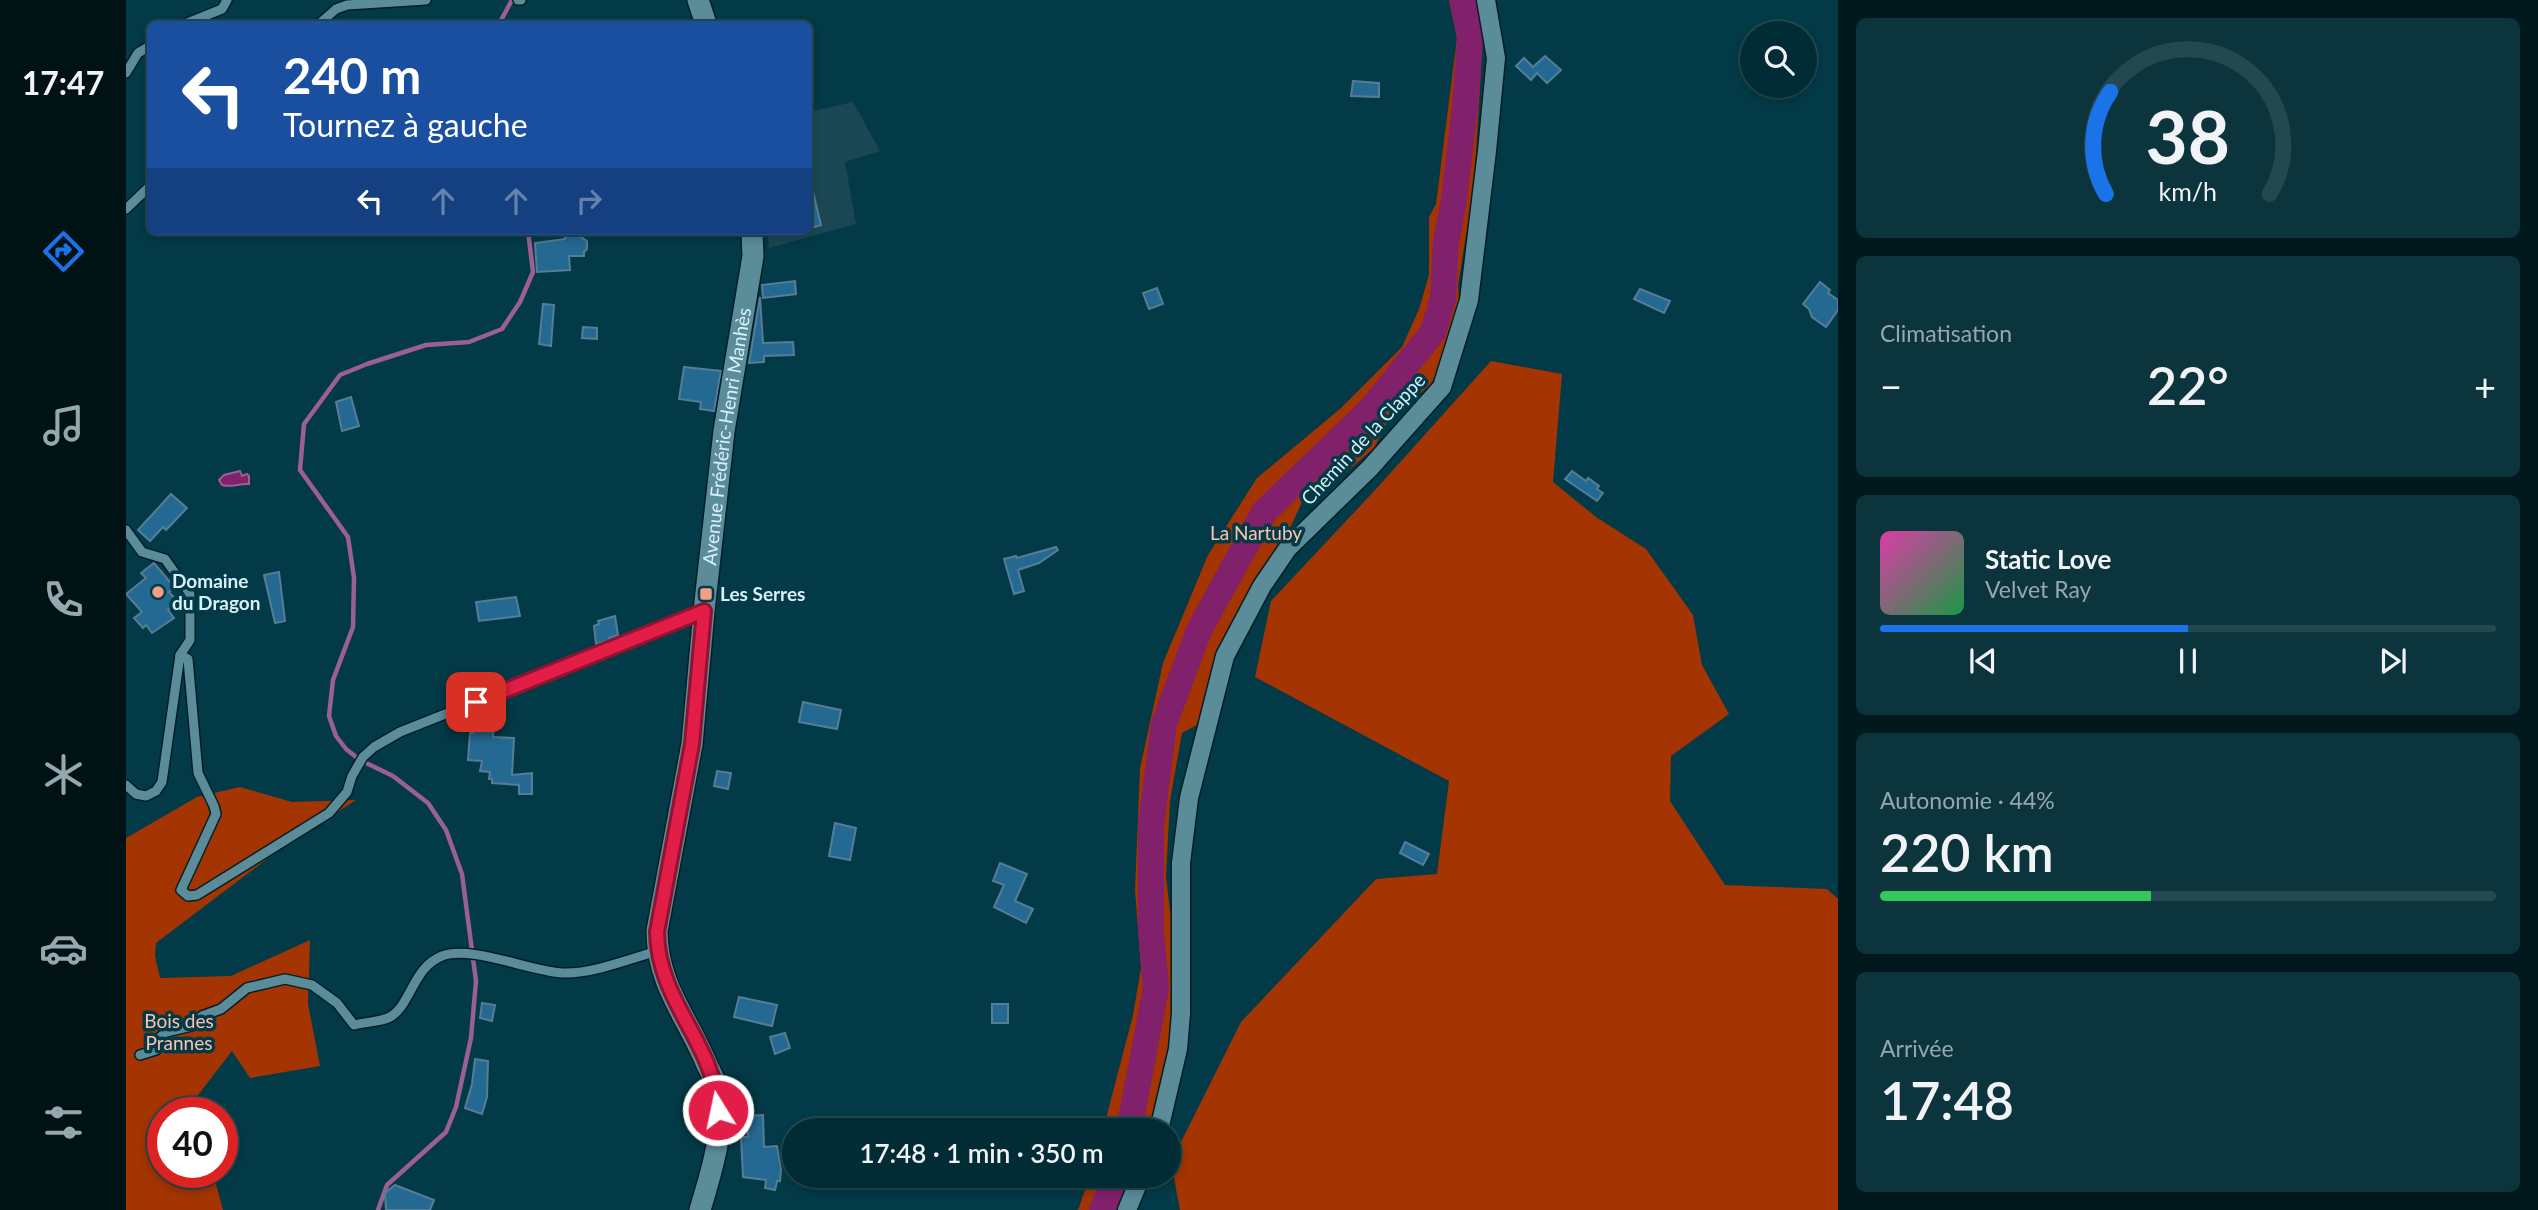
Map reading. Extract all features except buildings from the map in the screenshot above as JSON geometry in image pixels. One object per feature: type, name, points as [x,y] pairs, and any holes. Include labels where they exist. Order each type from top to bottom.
[{"type":"street","points":[[698,0],[705,21]]},
{"type":"street","name":"Chemin de la Clappe","points":[[1162,1118],[1178,1049],[1181,1013],[1181,863],[1189,798],[1224,656],[1262,586],[1288,548],[1370,468],[1442,387],[1469,300],[1487,151],[1496,58],[1486,0]]},
{"type":"street","name":"Avenue Frédéric-Henri Manhès","points":[[700,1210],[715,1158],[719,1131],[717,1089],[699,1045],[663,977],[657,951],[657,932],[692,744],[724,431],[753,256],[752,235]]},
{"type":"street","points":[[1127,1210],[1136,1188]]},
{"type":"lane","points":[[192,21],[222,9],[227,0]]},
{"type":"lane","points":[[322,21],[336,9],[346,5],[426,0]]},
{"type":"lane","points":[[126,73],[138,54],[147,48]]},
{"type":"lane","points":[[126,209],[147,189]]},
{"type":"lane","points":[[126,530],[142,552],[165,559],[190,594],[190,640],[180,655],[162,782],[146,796],[136,794],[126,785]]},
{"type":"lane","points":[[180,655],[187,659],[198,773],[214,806],[215,814],[181,890],[188,896],[197,895],[329,813],[347,792],[352,776],[363,757],[374,747],[400,733],[704,611]]},
{"type":"lane","points":[[140,1055],[156,1050],[156,1041],[166,1032],[192,1026],[202,1016],[221,1009],[247,988],[285,979],[312,985],[337,1003],[354,1024],[391,1017],[418,977],[430,963],[443,955],[473,953],[525,967],[567,973],[657,951]]},
{"type":"shaded area","points":[[853,102],[880,151],[845,162],[856,224],[769,248],[767,235],[812,235],[812,111]]},
{"type":"shaded area","points":[[240,471],[242,476],[249,476],[249,484],[226,486],[219,480],[224,475]]},
{"type":"green space","name":"La Nartuby","points":[[1449,0],[1475,0],[1483,37],[1474,186],[1458,285],[1460,316],[1439,370],[1430,385],[1389,419],[1374,448],[1329,487],[1309,487],[1199,724],[1182,733],[1170,801],[1166,876],[1173,938],[1172,1032],[1157,1118],[1106,1118],[1133,1015],[1141,968],[1135,890],[1140,768],[1163,663],[1208,555],[1257,478],[1341,408],[1402,347],[1419,309],[1429,275],[1429,217],[1436,204],[1457,38]]},
{"type":"green space","points":[[1491,361],[1562,374],[1553,482],[1596,517],[1646,549],[1693,615],[1702,665],[1729,714],[1671,756],[1670,801],[1725,885],[1827,889],[1838,899],[1838,1210],[1180,1210],[1176,1188],[1181,1188],[1181,1142],[1241,1022],[1376,879],[1437,874],[1449,781],[1255,677],[1271,601]]},
{"type":"green space","name":"Bois des Prannes","points":[[240,787],[292,802],[356,800],[276,852],[156,943],[155,956],[160,978],[231,976],[310,940],[308,1004],[320,1066],[250,1078],[232,1051],[197,1097],[147,1097],[147,1188],[217,1188],[223,1210],[126,1210],[126,838],[197,797]]},
{"type":"green space","points":[[1086,1188],[1135,1188],[1125,1210],[1078,1210]]},
{"type":"waterway","points":[[501,21],[512,0]]},
{"type":"waterway","name":"La Nartuby","points":[[1131,1118],[1156,988],[1151,930],[1151,825],[1164,724],[1199,630],[1264,512],[1372,408],[1433,332],[1443,298],[1446,242],[1454,200],[1465,106],[1470,39],[1463,0]]},
{"type":"waterway","points":[[378,1210],[387,1185],[446,1132],[456,1107],[471,1038],[476,981],[462,874],[446,830],[428,803],[393,776],[360,760],[346,749],[336,736],[329,716],[333,680],[353,627],[354,578],[348,537],[300,470],[304,424],[340,375],[426,345],[469,342],[502,329],[520,302],[533,272],[528,235]]},
{"type":"waterway","name":"La Nartuby","points":[[1102,1210],[1112,1188]]},
{"type":"place","name":"Domaine du Dragon","points":[[158,592]]},
{"type":"place","name":"Les Serres","points":[[706,594]]},
{"type":"route","points":[[476,702],[704,611],[692,744],[657,932],[657,951],[663,977],[699,1045],[717,1089],[718,1110]]}]
